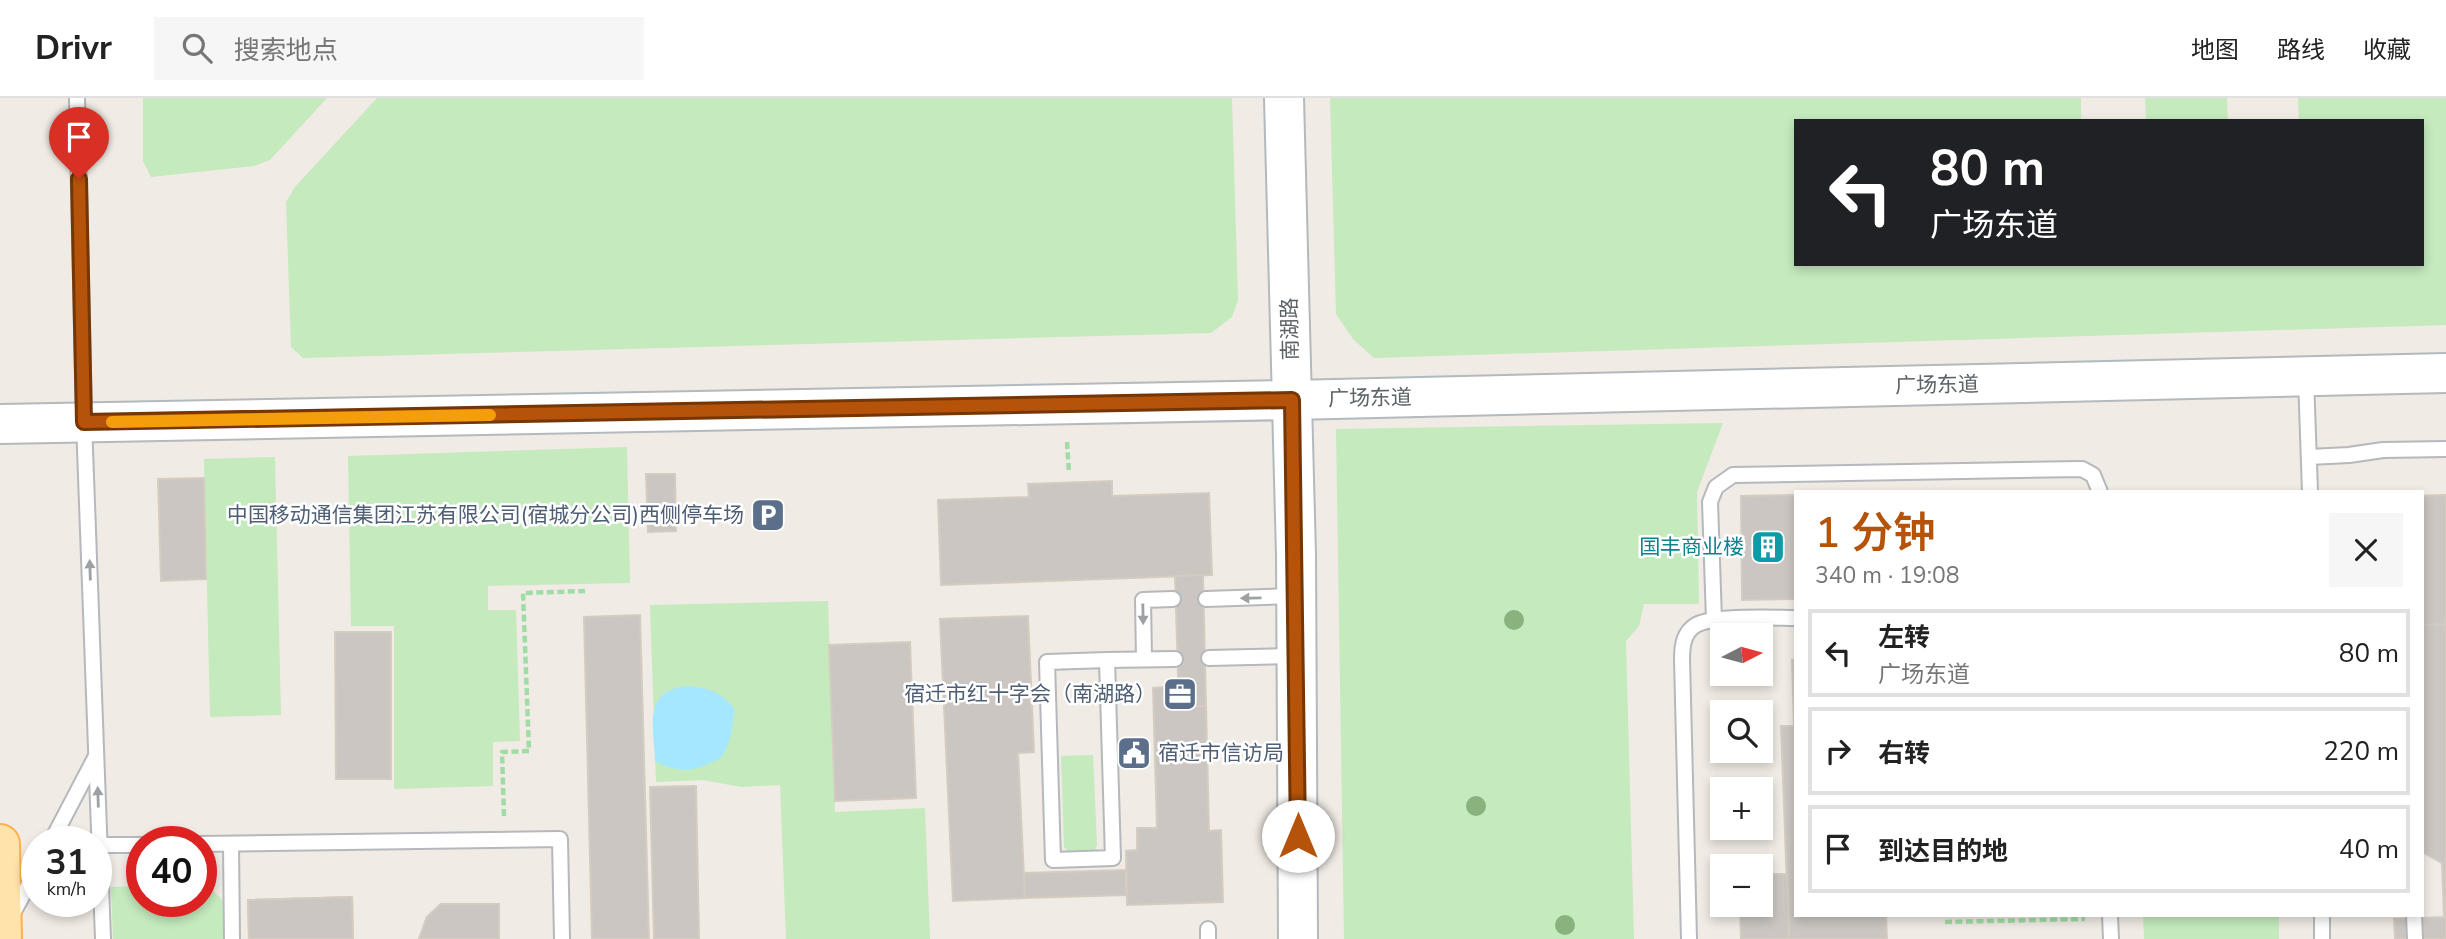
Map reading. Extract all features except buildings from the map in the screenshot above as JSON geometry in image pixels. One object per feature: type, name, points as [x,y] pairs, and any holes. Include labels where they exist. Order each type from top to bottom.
[{"type":"main road","points":[[0,844],[2,937]]},
{"type":"street","name":"南湖路","points":[[1284,98],[1296,596],[1298,939]]},
{"type":"street","name":"广场东道","points":[[0,424],[1292,400],[2446,373]]},
{"type":"lane","points":[[77,98],[84,422],[98,826]]},
{"type":"lane","points":[[2306,376],[2311,490]]},
{"type":"lane","points":[[2309,457],[2383,450],[2446,449]]},
{"type":"lane","points":[[1714,620],[1710,502],[1716,487],[1733,475],[2082,469],[2093,475],[2099,490]]},
{"type":"lane","points":[[1206,599],[1296,596]]},
{"type":"lane","points":[[1144,659],[1143,600],[1173,599]]},
{"type":"lane","points":[[1689,939],[1682,648],[1686,635],[1696,625],[1714,620],[1794,618]]},
{"type":"lane","points":[[1209,658],[1296,656]]},
{"type":"lane","points":[[1107,660],[1113,858],[1053,860],[1047,662],[1107,660],[1144,659],[1175,659]]},
{"type":"lane","points":[[59,826],[96,756]]},
{"type":"lane","points":[[217,844],[560,839],[562,939]]},
{"type":"lane","points":[[231,844],[232,939]]},
{"type":"lane","points":[[2,937],[21,900]]},
{"type":"lane","points":[[102,917],[103,939]]},
{"type":"lane","points":[[2110,917],[2110,939]]},
{"type":"lane","points":[[2322,917],[2322,939]]},
{"type":"lane","points":[[2414,917],[2415,939]]},
{"type":"path","points":[[505,841],[502,752],[529,751],[523,593],[584,591]]},
{"type":"path","points":[[1945,922],[2110,917]]},
{"type":"green space","points":[[143,98],[327,98],[270,160],[254,166],[151,177],[143,161]]},
{"type":"green space","points":[[377,98],[1232,98],[1238,300],[1232,317],[1211,333],[303,358],[291,347],[286,202],[295,187]]},
{"type":"green space","points":[[1330,98],[2081,98],[2081,119],[1794,119],[1794,266],[2424,266],[2424,119],[2299,119],[2298,98],[2446,98],[2446,325],[1374,358],[1353,339],[1336,314]]},
{"type":"green space","points":[[2145,98],[2227,98],[2228,119],[2146,119]]},
{"type":"green space","points":[[1723,423],[1697,492],[1699,604],[1644,604],[1639,626],[1626,641],[1634,939],[1344,939],[1336,429]]},
{"type":"green space","points":[[627,447],[630,583],[488,586],[488,610],[516,610],[520,741],[493,742],[493,786],[394,789],[394,626],[351,626],[348,456]]},
{"type":"green space","points":[[275,457],[281,715],[210,717],[204,459]]},
{"type":"green space","points":[[828,601],[835,812],[925,808],[930,939],[786,939],[780,785],[741,787],[703,780],[656,782],[650,605]]},
{"type":"green space","points":[[1093,755],[1097,845],[1094,852],[1069,852],[1064,847],[1061,756]]},
{"type":"green space","points":[[112,887],[126,887],[126,917],[217,917],[217,895],[226,904],[226,939],[113,939]]},
{"type":"green space","points":[[2143,917],[2279,917],[2279,939],[2144,939]]},
{"type":"water","points":[[688,686],[708,690],[724,698],[734,708],[733,720],[728,745],[721,757],[701,767],[681,770],[655,761],[653,723],[657,703],[663,695],[673,689]]},
{"type":"slow traffic","points":[[112,422],[490,415]]},
{"type":"place","name":"中国移动通信集团江苏有限公司(宿城分公司)西侧停车场","points":[[768,515]]},
{"type":"place","name":"国丰商业楼","points":[[1768,547]]},
{"type":"place","name":"宿迁市红十字会（南湖路）","points":[[1180,694]]},
{"type":"place","name":"宿迁市信访局","points":[[1134,753]]},
{"type":"route","points":[[79,179],[84,422],[1292,400],[1298,836]]}]
